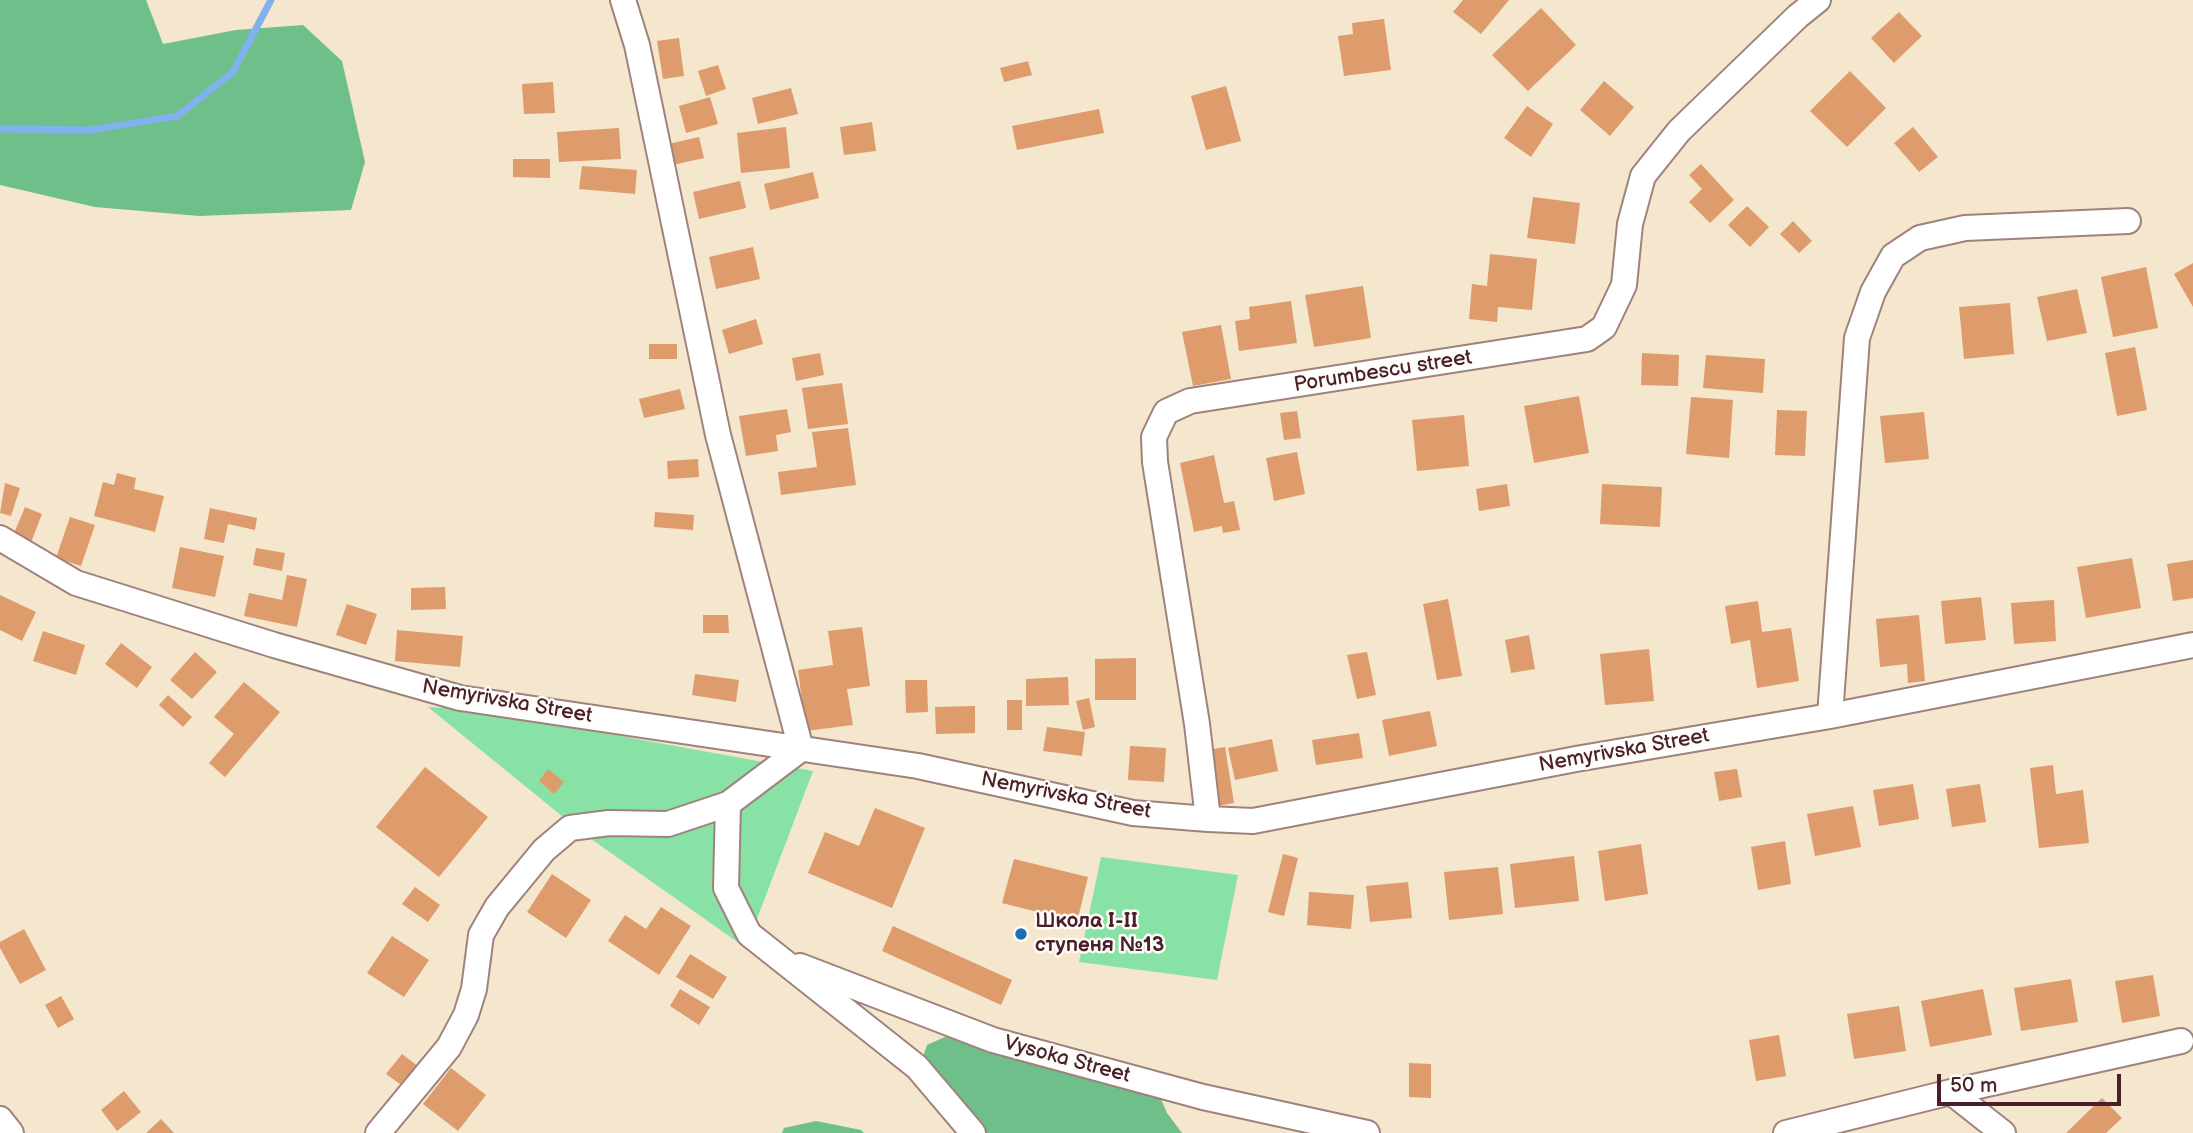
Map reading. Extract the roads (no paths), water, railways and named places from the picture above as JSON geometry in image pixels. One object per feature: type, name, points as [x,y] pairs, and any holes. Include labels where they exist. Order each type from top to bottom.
[{"type":"street","points":[[378,1133],[449,1047],[466,1014],[474,989],[481,935],[497,907],[544,850],[570,828],[609,823],[668,824],[728,804],[801,749],[718,435],[637,45],[623,0]]},
{"type":"street","name":"Porumbescu street","points":[[1208,819],[1197,724],[1155,463],[1154,437],[1166,412],[1190,401],[1587,339],[1604,327],[1624,285],[1630,224],[1643,176],[1679,131],[1818,0]]},
{"type":"street","points":[[1830,716],[1857,338],[1873,292],[1893,256],[1920,238],[1965,228],[2128,221]]},
{"type":"street","name":"Nemyrivska Street","points":[[0,538],[76,583],[274,645],[460,698],[918,766],[1133,813],[1208,819],[1253,821],[1576,759],[1830,716],[2193,645]]},
{"type":"street","points":[[728,804],[726,888],[749,934],[917,1067],[973,1133]]},
{"type":"street","name":"Vysoka Street","points":[[776,957],[993,1040],[1203,1097],[1367,1133]]},
{"type":"street","points":[[1786,1133],[1951,1092],[2181,1041]]},
{"type":"street","points":[[1951,1092],[2003,1133]]},
{"type":"street","points":[[0,1119],[11,1133]]},
{"type":"waterway","points":[[0,129],[90,130],[177,116],[233,72],[271,0]]},
{"type":"place","name":"Школа I-II ступеня №13","points":[[1021,934]]}]
